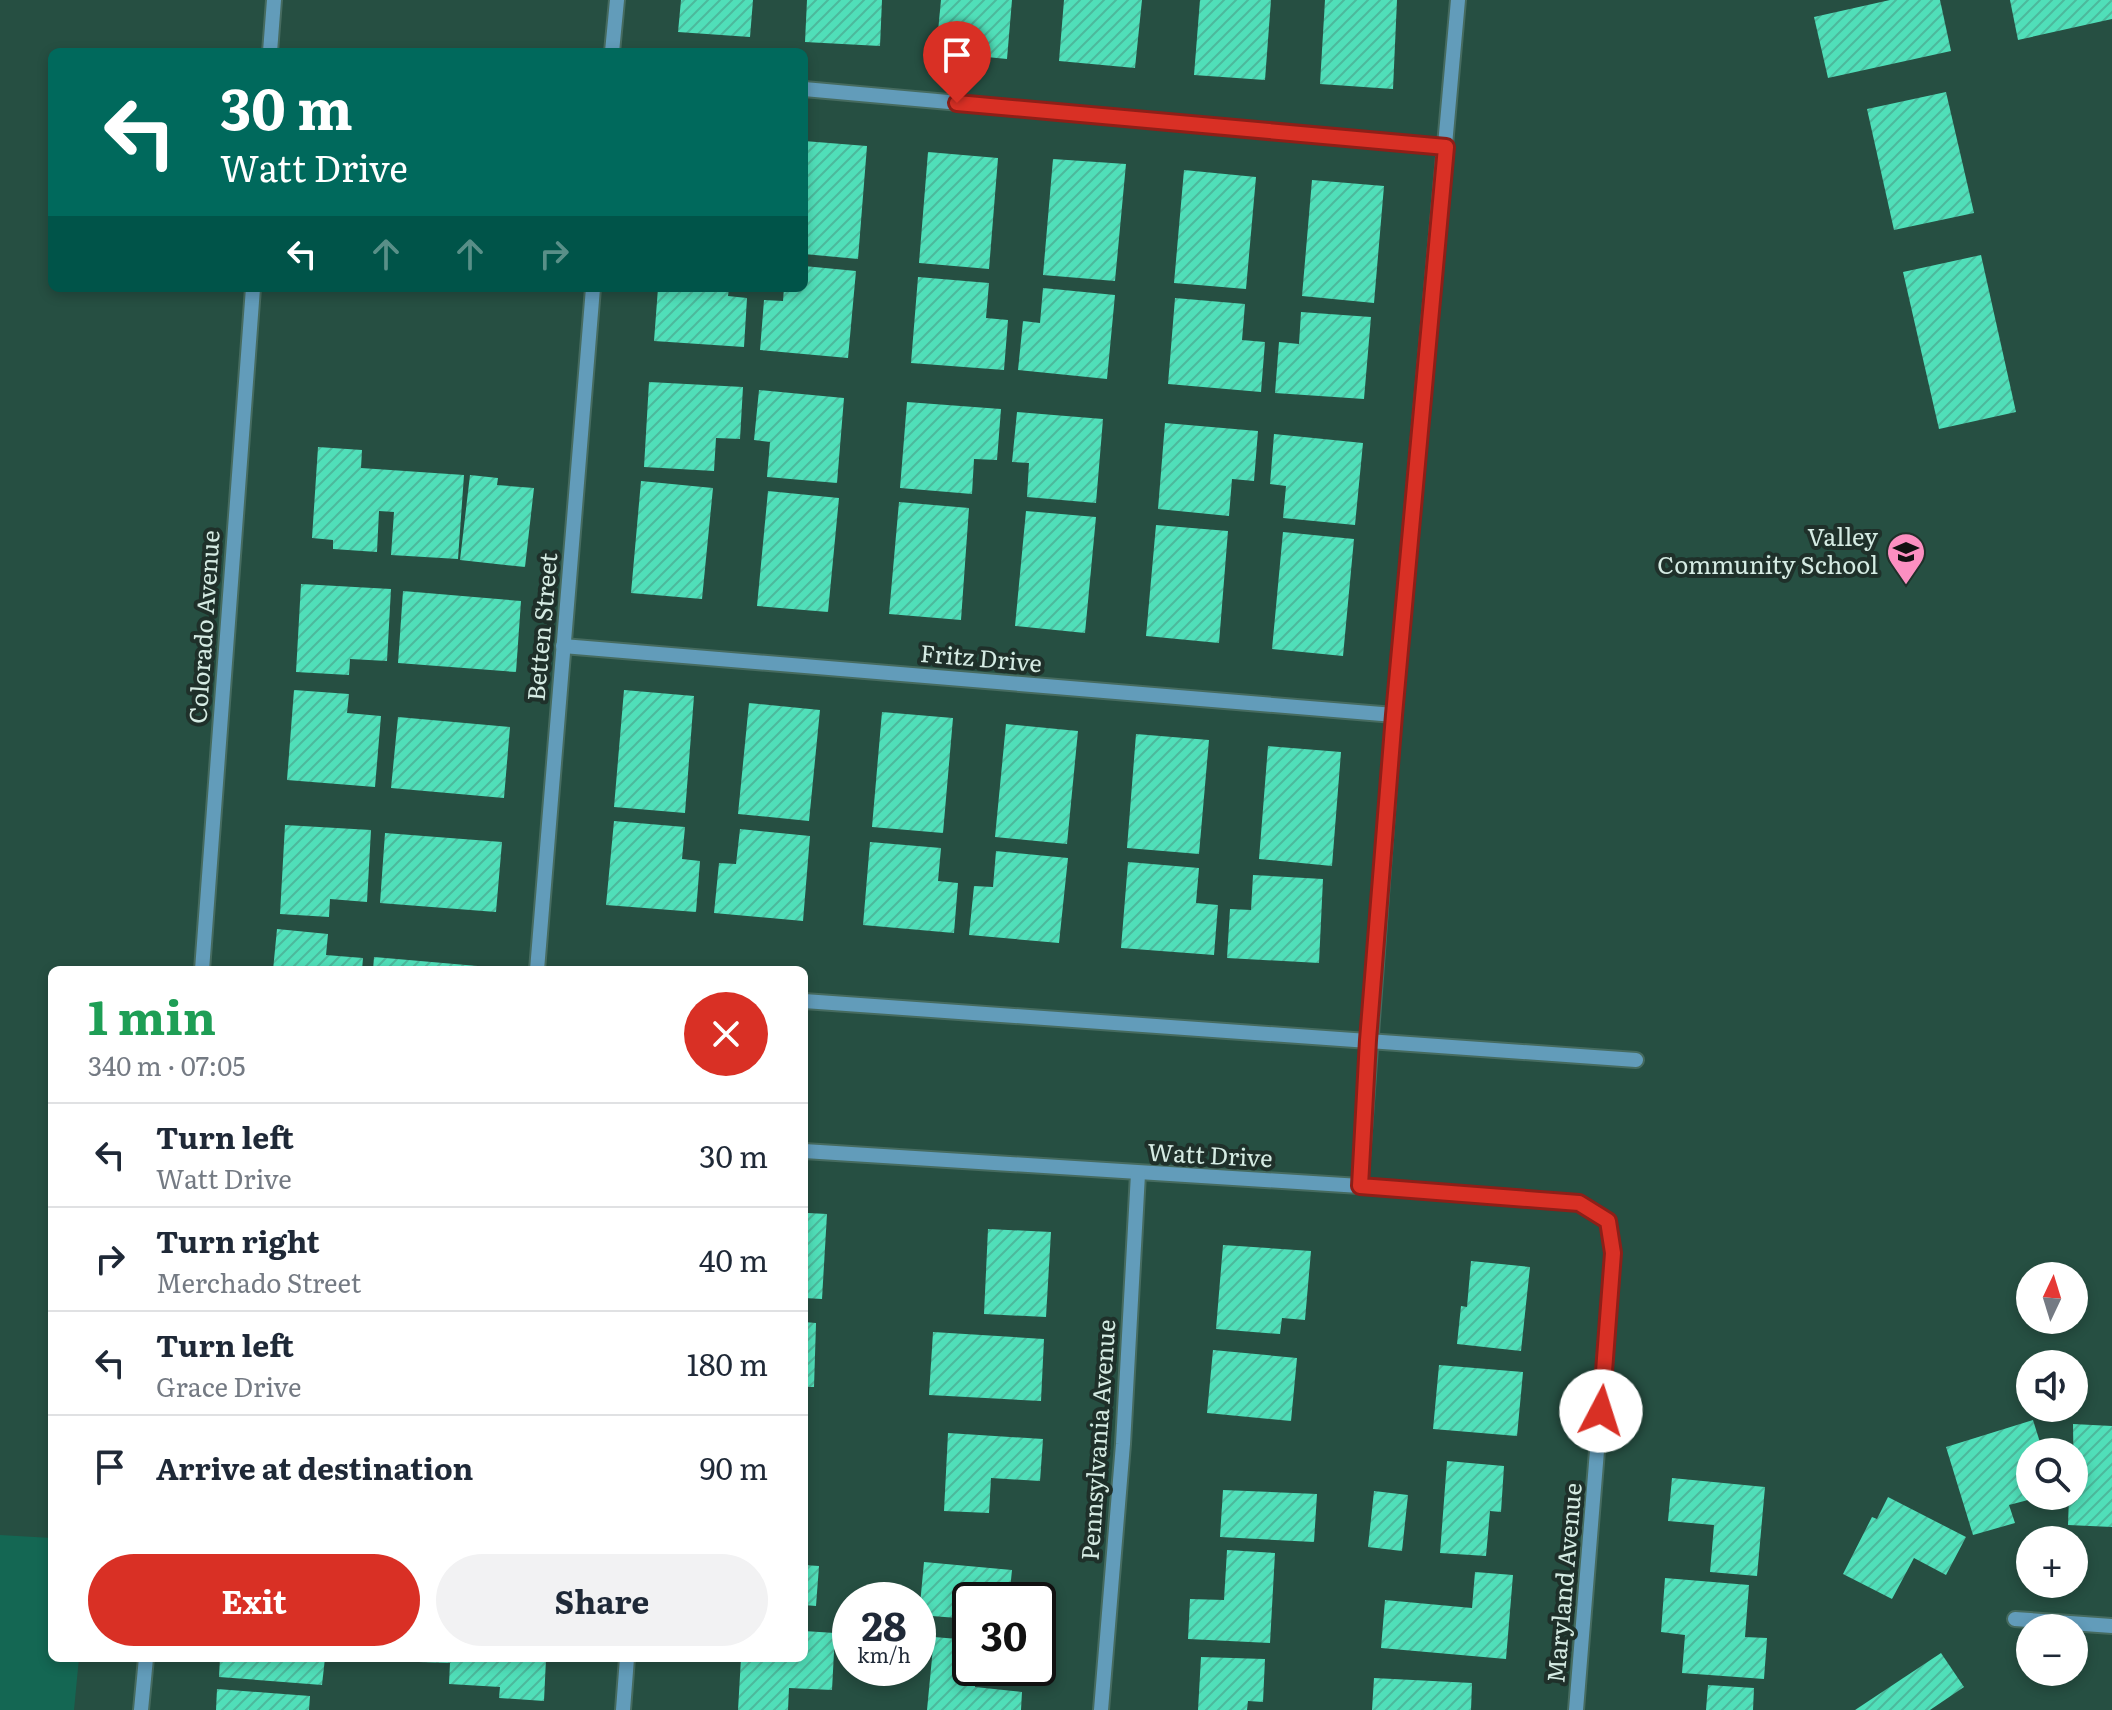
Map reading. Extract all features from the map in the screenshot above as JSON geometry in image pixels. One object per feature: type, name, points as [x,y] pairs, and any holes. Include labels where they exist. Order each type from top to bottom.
[{"type":"street","points":[[270,48],[274,0]]},
{"type":"street","points":[[612,48],[617,0]]},
{"type":"street","points":[[1360,1186],[1368,1040],[1394,715],[1458,0]]},
{"type":"street","points":[[808,89],[1446,147]]},
{"type":"street","name":"Colorado Avenue","points":[[202,966],[253,292]]},
{"type":"street","name":"Betten Street","points":[[537,966],[593,292]]},
{"type":"street","name":"Fritz Drive","points":[[563,646],[1394,715]]},
{"type":"street","points":[[808,1001],[1636,1060]]},
{"type":"street","name":"Watt Drive","points":[[808,1151],[1579,1203],[1608,1221]]},
{"type":"street","name":"Pennsylvania Avenue","points":[[1101,1710],[1123,1444],[1138,1174]]},
{"type":"street","name":"Maryland Avenue","points":[[1576,1710],[1613,1253],[1608,1221]]},
{"type":"street","points":[[2015,1619],[2112,1626]]},
{"type":"street","points":[[141,1710],[146,1662]]},
{"type":"street","points":[[623,1710],[627,1662]]},
{"type":"green space","points":[[0,1535],[48,1538],[48,1662],[79,1662],[74,1710],[0,1710]]},
{"type":"building","points":[[681,0],[753,0],[750,37],[678,32]]},
{"type":"building","points":[[807,0],[882,0],[880,46],[805,42]]},
{"type":"building","points":[[941,0],[1012,0],[1007,59],[936,52]]},
{"type":"building","points":[[1064,0],[1142,0],[1135,68],[1059,61]]},
{"type":"building","points":[[1200,0],[1271,0],[1265,80],[1194,75]]},
{"type":"building","points":[[1325,0],[1397,0],[1393,89],[1320,84]]},
{"type":"building","points":[[1890,0],[1940,0],[1951,51],[1828,78],[1814,17]]},
{"type":"building","points":[[2010,0],[2112,0],[2112,19],[2018,40]]},
{"type":"building","points":[[1946,92],[1974,213],[1894,230],[1867,109]]},
{"type":"building","points":[[808,141],[867,146],[858,259],[808,254]]},
{"type":"building","points":[[928,152],[998,158],[989,269],[919,263]]},
{"type":"building","points":[[1053,159],[1126,164],[1115,281],[1043,275]]},
{"type":"building","points":[[1184,170],[1256,177],[1246,289],[1174,283]]},
{"type":"building","points":[[1312,180],[1384,186],[1374,303],[1302,296]]},
{"type":"building","points":[[1981,255],[2016,412],[1939,429],[1903,272]]},
{"type":"building","points":[[808,266],[856,271],[848,358],[760,350],[764,300],[783,301],[784,292],[808,292]]},
{"type":"building","points":[[918,277],[989,283],[986,318],[1008,320],[1004,370],[911,363]]},
{"type":"building","points":[[1043,288],[1115,295],[1107,379],[1018,370],[1023,321],[1040,323]]},
{"type":"building","points":[[658,292],[728,292],[728,296],[747,298],[744,347],[654,341]]},
{"type":"building","points":[[1175,298],[1245,304],[1242,340],[1265,342],[1261,392],[1168,384]]},
{"type":"building","points":[[1301,312],[1371,317],[1364,399],[1275,393],[1279,342],[1299,344]]},
{"type":"building","points":[[649,382],[743,387],[740,439],[716,438],[714,471],[644,467]]},
{"type":"building","points":[[759,390],[844,398],[837,483],[767,477],[770,442],[754,440]]},
{"type":"building","points":[[907,402],[1001,409],[997,460],[974,459],[972,494],[900,488]]},
{"type":"building","points":[[1017,412],[1103,419],[1096,503],[1027,497],[1029,463],[1012,462]]},
{"type":"building","points":[[1165,423],[1258,431],[1254,481],[1232,479],[1229,516],[1158,509]]},
{"type":"building","points":[[1274,434],[1363,443],[1355,525],[1283,518],[1286,486],[1270,484]]},
{"type":"building","points":[[318,447],[362,450],[361,468],[464,475],[458,559],[391,555],[394,512],[379,511],[377,552],[333,549],[333,540],[312,538]]},
{"type":"building","points":[[470,475],[498,478],[497,485],[534,488],[525,567],[460,560]]},
{"type":"building","points":[[641,481],[713,488],[702,599],[631,593]]},
{"type":"building","points":[[768,491],[839,498],[828,612],[757,606]]},
{"type":"building","points":[[899,502],[969,508],[961,620],[889,614]]},
{"type":"building","points":[[1026,511],[1096,517],[1085,633],[1015,626]]},
{"type":"building","points":[[1156,525],[1228,531],[1219,643],[1146,636]]},
{"type":"building","points":[[1283,532],[1354,539],[1343,656],[1272,649]]},
{"type":"building","points":[[301,584],[391,589],[387,661],[350,659],[349,675],[296,672]]},
{"type":"building","points":[[403,591],[521,601],[516,672],[398,663]]},
{"type":"building","points":[[294,690],[349,694],[347,713],[381,716],[375,787],[287,780]]},
{"type":"building","points":[[624,690],[694,696],[685,813],[614,807]]},
{"type":"building","points":[[749,703],[820,710],[809,821],[738,814]]},
{"type":"building","points":[[882,712],[953,718],[943,833],[872,827]]},
{"type":"building","points":[[398,717],[510,727],[504,798],[391,788]]},
{"type":"building","points":[[1006,724],[1078,731],[1067,844],[995,837]]},
{"type":"building","points":[[1136,734],[1209,740],[1199,854],[1127,848]]},
{"type":"building","points":[[1268,746],[1341,752],[1332,866],[1259,859]]},
{"type":"building","points":[[614,821],[685,827],[682,859],[700,861],[696,912],[606,905]]},
{"type":"building","points":[[285,825],[371,830],[367,902],[330,899],[329,917],[280,914]]},
{"type":"building","points":[[740,829],[810,836],[803,921],[714,913],[719,863],[736,864]]},
{"type":"building","points":[[385,833],[502,842],[496,912],[380,903]]},
{"type":"building","points":[[870,842],[941,848],[938,881],[958,883],[954,933],[863,925]]},
{"type":"building","points":[[996,851],[1068,858],[1059,943],[969,935],[974,886],[993,887]]},
{"type":"building","points":[[1128,862],[1199,868],[1196,903],[1218,905],[1214,955],[1121,948]]},
{"type":"building","points":[[1253,875],[1323,879],[1319,963],[1227,958],[1230,909],[1251,910]]},
{"type":"building","points":[[277,929],[328,934],[326,955],[363,958],[362,966],[273,966]]},
{"type":"building","points":[[374,957],[478,966],[373,966]]},
{"type":"building","points":[[808,1213],[827,1214],[822,1299],[808,1298]]},
{"type":"building","points":[[988,1229],[1051,1232],[1046,1317],[984,1314]]},
{"type":"building","points":[[1223,1245],[1311,1251],[1305,1320],[1282,1318],[1280,1334],[1216,1329]]},
{"type":"building","points":[[1471,1261],[1530,1267],[1521,1351],[1457,1344],[1461,1306],[1467,1307]]},
{"type":"building","points":[[808,1322],[816,1323],[814,1387],[808,1387]]},
{"type":"building","points":[[933,1332],[1044,1339],[1041,1401],[929,1395]]},
{"type":"building","points":[[1213,1350],[1297,1358],[1291,1421],[1207,1413]]},
{"type":"building","points":[[1439,1365],[1523,1372],[1517,1436],[1433,1429]]},
{"type":"building","points":[[2034,1422],[2039,1438],[2016,1438],[2016,1503],[2009,1505],[2015,1523],[1973,1535],[1946,1447]]},
{"type":"building","points":[[2073,1424],[2112,1426],[2112,1527],[2068,1525],[2069,1510],[2088,1510],[2088,1438],[2073,1438]]},
{"type":"building","points":[[948,1433],[1043,1439],[1040,1481],[991,1478],[989,1513],[944,1511]]},
{"type":"building","points":[[1447,1461],[1504,1466],[1501,1512],[1490,1511],[1486,1556],[1440,1553]]},
{"type":"building","points":[[1672,1478],[1765,1487],[1757,1576],[1710,1572],[1714,1525],[1668,1521]]},
{"type":"building","points":[[1223,1490],[1317,1494],[1314,1542],[1220,1537]]},
{"type":"building","points":[[1374,1491],[1408,1495],[1402,1551],[1368,1547]]},
{"type":"building","points":[[1888,1497],[1966,1537],[1946,1575],[1914,1558],[1892,1599],[1843,1574],[1872,1517],[1877,1519]]},
{"type":"building","points":[[1227,1550],[1275,1553],[1270,1643],[1188,1639],[1190,1599],[1224,1600]]},
{"type":"building","points":[[924,1562],[1012,1570],[1011,1582],[952,1582],[952,1618],[936,1616],[936,1582],[922,1582]]},
{"type":"building","points":[[808,1565],[819,1566],[816,1606],[808,1605]]},
{"type":"building","points":[[1475,1572],[1513,1575],[1506,1659],[1381,1648],[1385,1600],[1472,1608]]},
{"type":"building","points":[[1665,1578],[1749,1585],[1745,1637],[1767,1638],[1764,1679],[1682,1673],[1685,1635],[1661,1632]]},
{"type":"building","points":[[808,1631],[832,1633],[832,1690],[789,1688],[788,1710],[738,1710],[741,1662],[808,1662]]},
{"type":"building","points":[[936,1637],[952,1638],[952,1686],[1022,1692],[1021,1710],[927,1710],[929,1686],[936,1686]]},
{"type":"building","points":[[1941,1653],[1964,1687],[1930,1710],[1855,1710]]},
{"type":"building","points":[[1201,1657],[1265,1659],[1263,1702],[1248,1701],[1247,1710],[1198,1710]]},
{"type":"building","points":[[220,1662],[325,1662],[322,1685],[219,1677]]},
{"type":"building","points":[[419,1662],[546,1662],[544,1701],[499,1698],[500,1687],[449,1684],[450,1663]]},
{"type":"building","points":[[1374,1678],[1472,1683],[1471,1710],[1372,1710]]},
{"type":"building","points":[[1708,1685],[1754,1688],[1753,1710],[1706,1710]]},
{"type":"building","points":[[217,1689],[310,1696],[309,1710],[216,1710]]},
{"type":"place","name":"Valley Community School","points":[[1906,586]]},
{"type":"route","points":[[957,103],[1446,147],[1394,715],[1368,1040],[1360,1186],[1579,1203],[1608,1221],[1613,1253],[1601,1411]]}]
